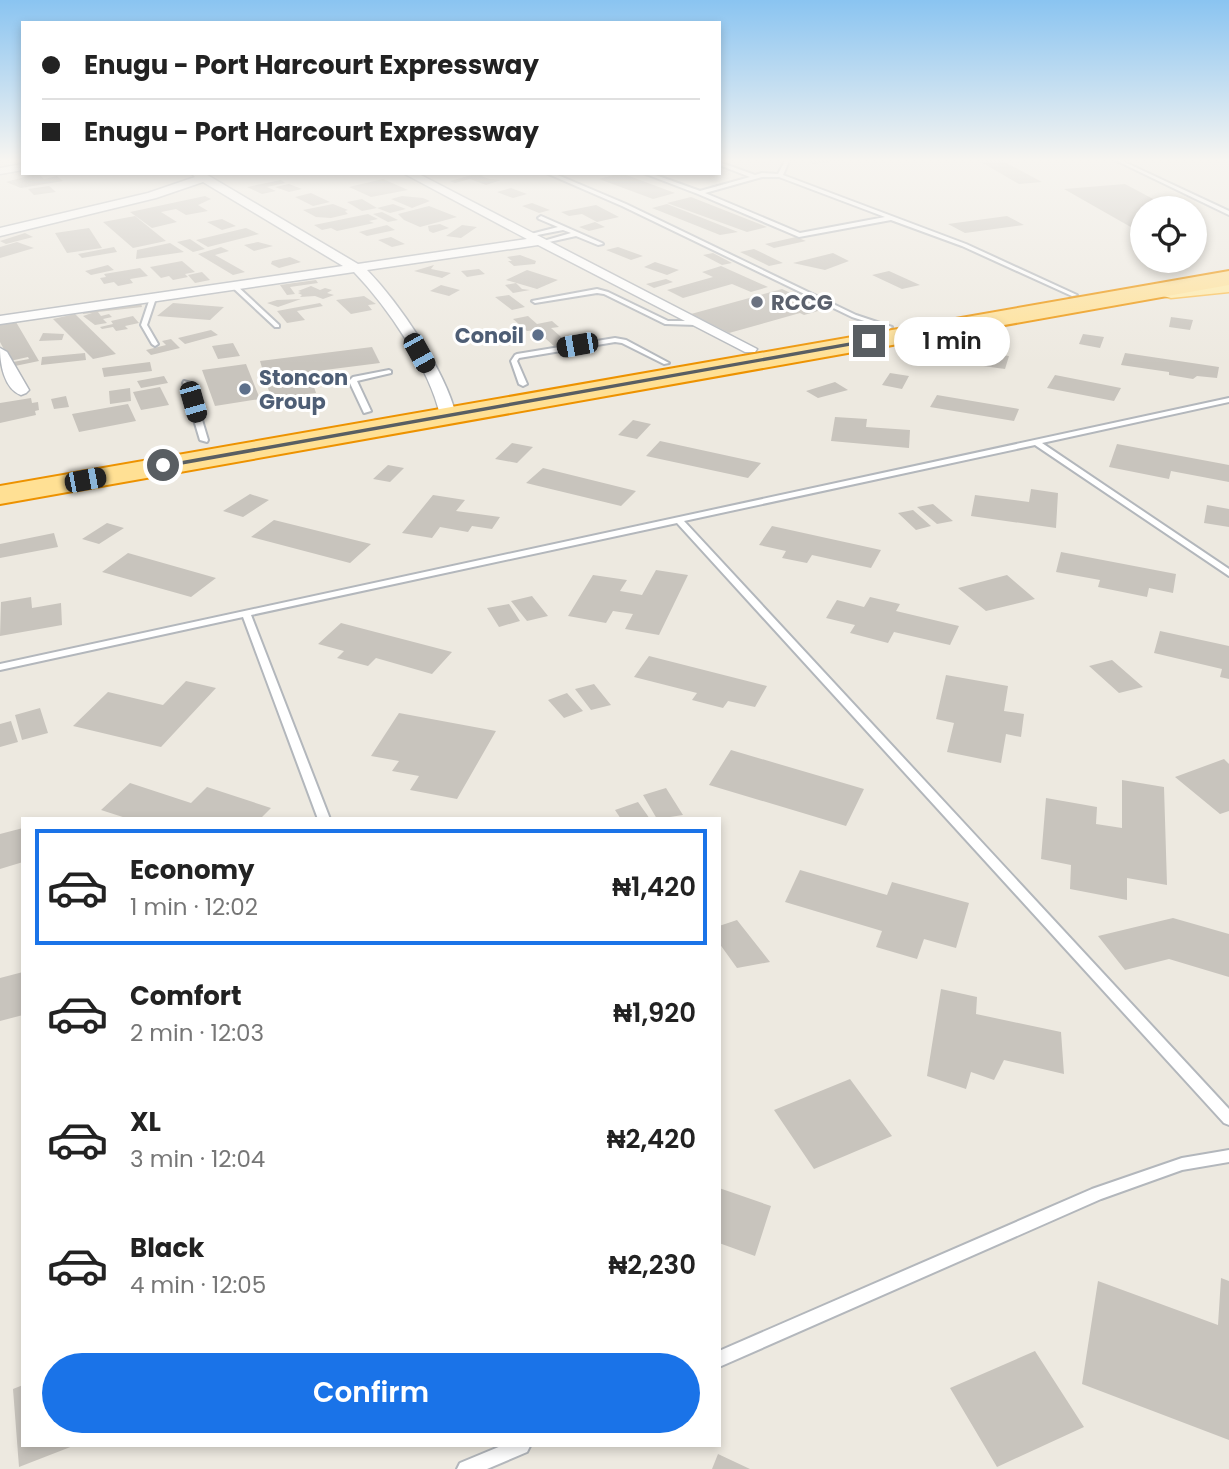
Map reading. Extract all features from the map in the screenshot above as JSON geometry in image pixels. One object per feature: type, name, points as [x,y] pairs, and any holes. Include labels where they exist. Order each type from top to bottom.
[{"type":"highway","points":[[0,475],[367,411],[446,406],[523,384],[889,327],[1229,268]]},
{"type":"highway","points":[[0,495],[446,406],[1229,278]]},
{"type":"main road","points":[[1179,277],[1200,265],[1229,260]]},
{"type":"main road","points":[[1124,296],[1229,286]]},
{"type":"street","points":[[0,232],[18,228]]},
{"type":"street","points":[[288,228],[358,269],[377,286],[394,308],[446,406]]},
{"type":"street","points":[[513,228],[750,349]]},
{"type":"street","points":[[0,320],[358,269],[537,240]]},
{"type":"street","points":[[0,352],[5,371],[21,390]]},
{"type":"lane","points":[[537,240],[562,228],[600,244]]},
{"type":"lane","points":[[668,228],[855,316],[889,327]]},
{"type":"lane","points":[[781,228],[799,235],[839,228]]},
{"type":"lane","points":[[916,228],[974,250],[1074,295]]},
{"type":"lane","points":[[537,240],[576,234]]},
{"type":"lane","points":[[234,286],[277,326]]},
{"type":"lane","points":[[535,301],[597,291],[667,323],[697,323]]},
{"type":"lane","points":[[153,298],[144,325],[155,344]]},
{"type":"lane","points":[[367,411],[353,382],[355,377],[389,372]]},
{"type":"lane","points":[[187,383],[204,440]]},
{"type":"lane","points":[[0,667],[1229,400]]},
{"type":"lane","points":[[1036,442],[1229,573]]},
{"type":"lane","points":[[678,519],[1229,1119]]},
{"type":"lane","points":[[246,613],[323,817]]},
{"type":"lane","points":[[721,1358],[1097,1195],[1182,1164],[1229,1156]]},
{"type":"lane","points":[[466,1469],[519,1447]]},
{"type":"building","points":[[89,228],[102,248],[67,253],[55,233]]},
{"type":"building","points":[[109,228],[149,228],[166,241],[133,248]]},
{"type":"building","points":[[246,228],[259,234],[208,247],[196,240]]},
{"type":"building","points":[[318,228],[353,228],[337,231],[331,228],[322,230]]},
{"type":"building","points":[[377,228],[395,230],[367,236],[359,232]]},
{"type":"building","points":[[428,228],[449,228],[433,233]]},
{"type":"building","points":[[458,228],[476,228],[461,238],[446,236]]},
{"type":"building","points":[[580,228],[603,228],[589,231]]},
{"type":"building","points":[[701,228],[727,228],[738,232],[720,235]]},
{"type":"building","points":[[735,228],[765,228],[747,232]]},
{"type":"building","points":[[955,228],[1005,228],[965,233]]},
{"type":"building","points":[[25,233],[33,237],[6,244],[0,241]]},
{"type":"building","points":[[391,237],[405,244],[392,247],[378,240]]},
{"type":"building","points":[[796,237],[806,241],[774,248],[765,244]]},
{"type":"building","points":[[190,239],[205,249],[193,252],[177,242]]},
{"type":"building","points":[[17,242],[34,248],[0,258],[0,247]]},
{"type":"building","points":[[258,242],[273,246],[254,251],[244,245]]},
{"type":"building","points":[[170,243],[184,252],[136,259],[137,250]]},
{"type":"building","points":[[114,247],[117,252],[82,258],[78,254]]},
{"type":"building","points":[[221,247],[229,251],[215,255],[245,272],[233,275],[198,254]]},
{"type":"building","points":[[618,247],[643,256],[631,260],[606,250]]},
{"type":"building","points":[[754,249],[783,263],[769,266],[740,252]]},
{"type":"building","points":[[713,253],[732,263],[722,265],[703,255]]},
{"type":"building","points":[[833,253],[849,261],[825,270],[793,263]]},
{"type":"building","points":[[520,255],[536,261],[535,264],[514,266],[508,261],[512,261],[507,257]]},
{"type":"building","points":[[290,257],[301,262],[279,268],[271,264],[272,261]]},
{"type":"building","points":[[182,261],[195,272],[185,274],[188,277],[173,280],[169,276],[161,278],[150,267]]},
{"type":"building","points":[[655,262],[679,270],[667,275],[644,267]]},
{"type":"building","points":[[108,265],[114,270],[91,275],[85,271]]},
{"type":"building","points":[[434,265],[431,269],[451,273],[442,278],[414,271]]},
{"type":"building","points":[[721,266],[768,287],[751,292],[732,284],[683,298],[667,290],[713,277],[702,272]]},
{"type":"building","points":[[140,268],[148,276],[130,279],[133,283],[118,286],[114,282],[104,284],[100,278],[106,277],[104,274]]},
{"type":"building","points":[[479,269],[485,274],[467,277],[461,271]]},
{"type":"building","points":[[527,270],[558,280],[537,289],[506,280]]},
{"type":"building","points":[[889,271],[920,285],[902,289],[872,275]]},
{"type":"building","points":[[202,272],[210,280],[195,283],[188,275]]},
{"type":"building","points":[[666,279],[673,282],[654,288],[646,284]]},
{"type":"building","points":[[316,280],[318,283],[290,287],[295,294],[287,295],[280,285]]},
{"type":"building","points":[[516,283],[522,289],[530,290],[513,293],[505,285]]},
{"type":"building","points":[[441,285],[460,290],[449,296],[430,291]]},
{"type":"building","points":[[311,286],[320,290],[332,290],[327,293],[334,295],[323,299],[315,296],[300,297],[302,295],[298,293],[301,292],[298,291]]},
{"type":"building","points":[[782,289],[825,309],[804,315],[800,313],[729,333],[691,314]]},
{"type":"building","points":[[509,295],[525,307],[512,310],[495,297]]},
{"type":"building","points":[[364,296],[376,304],[368,305],[372,310],[351,314],[336,300]]},
{"type":"building","points":[[301,299],[278,307],[267,303],[277,300]]},
{"type":"building","points":[[141,303],[142,307],[98,312],[101,316],[109,314],[112,317],[103,319],[107,323],[95,325],[83,316],[92,313],[83,314],[82,311]]},
{"type":"building","points":[[173,303],[224,307],[210,320],[157,316]]},
{"type":"building","points":[[320,303],[323,306],[297,311],[305,320],[287,323],[277,311]]},
{"type":"building","points":[[75,314],[116,354],[93,359],[53,319]]},
{"type":"building","points":[[133,316],[139,323],[125,326],[128,329],[116,331],[113,327],[100,327],[113,324],[111,321]]},
{"type":"building","points":[[528,316],[537,324],[552,321],[559,327],[551,328],[569,344],[555,347],[536,330],[527,331],[513,319]]},
{"type":"building","points":[[1171,317],[1193,320],[1190,330],[1169,327]]},
{"type":"building","points":[[16,322],[39,361],[15,366],[13,362],[29,359],[28,357],[10,361],[0,342],[0,325]]},
{"type":"building","points":[[211,330],[218,335],[185,344],[178,338]]},
{"type":"building","points":[[43,333],[64,334],[62,340],[39,341]]},
{"type":"building","points":[[1083,334],[1104,337],[1100,348],[1079,344]]},
{"type":"building","points":[[171,339],[180,348],[151,355],[146,350],[166,345],[162,341]]},
{"type":"building","points":[[233,343],[240,356],[218,359],[212,346]]},
{"type":"building","points":[[372,347],[380,363],[309,372],[316,393],[271,398],[260,361]]},
{"type":"building","points":[[85,353],[86,360],[41,365],[42,357]]},
{"type":"building","points":[[987,353],[1009,356],[1005,369],[983,366]]},
{"type":"building","points":[[1125,353],[1219,367],[1217,378],[1197,376],[1193,379],[1169,375],[1169,372],[1121,365]]},
{"type":"building","points":[[150,362],[152,371],[104,377],[102,368]]},
{"type":"building","points":[[246,364],[260,399],[215,406],[202,370]]},
{"type":"building","points":[[890,373],[909,376],[902,389],[882,385]]},
{"type":"building","points":[[1055,375],[1121,388],[1114,401],[1047,388]]},
{"type":"building","points":[[164,376],[168,383],[141,388],[137,381]]},
{"type":"building","points":[[835,382],[848,390],[818,398],[806,391]]},
{"type":"building","points":[[160,387],[169,405],[141,410],[133,392]]},
{"type":"building","points":[[130,388],[131,401],[110,404],[109,391]]},
{"type":"building","points":[[937,395],[1019,409],[1014,421],[930,407]]},
{"type":"building","points":[[66,396],[69,407],[54,409],[51,399]]},
{"type":"building","points":[[31,398],[32,403],[38,402],[39,410],[35,411],[36,415],[0,423],[0,403]]},
{"type":"building","points":[[128,404],[136,421],[79,432],[72,414]]},
{"type":"building","points":[[835,417],[867,419],[866,427],[910,430],[909,448],[831,441]]},
{"type":"building","points":[[633,420],[651,424],[637,439],[618,435]]},
{"type":"building","points":[[660,441],[761,463],[748,478],[646,456]]},
{"type":"building","points":[[512,443],[533,447],[517,463],[495,459]]},
{"type":"building","points":[[1117,444],[1229,465],[1229,482],[1171,471],[1169,479],[1109,467]]},
{"type":"building","points":[[388,465],[404,468],[390,482],[373,479]]},
{"type":"building","points":[[543,468],[636,491],[621,506],[526,483]]},
{"type":"building","points":[[1031,489],[1058,493],[1056,528],[971,516],[975,495],[1029,502]]},
{"type":"building","points":[[250,494],[269,500],[243,517],[223,511]]},
{"type":"building","points":[[433,495],[465,500],[456,511],[500,517],[492,529],[472,526],[468,532],[440,527],[432,538],[402,533]]},
{"type":"building","points":[[933,504],[953,521],[937,524],[917,507]]},
{"type":"building","points":[[1207,505],[1229,509],[1229,527],[1204,523]]},
{"type":"building","points":[[913,510],[931,526],[916,530],[898,513]]},
{"type":"building","points":[[274,520],[371,544],[350,563],[251,537]]},
{"type":"building","points":[[107,523],[124,528],[99,544],[82,539]]},
{"type":"building","points":[[772,526],[881,550],[871,568],[812,555],[807,563],[782,558],[786,551],[759,545]]},
{"type":"building","points":[[54,533],[58,547],[0,558],[0,544]]},
{"type":"building","points":[[1061,552],[1176,574],[1173,593],[1149,588],[1147,597],[1098,587],[1100,580],[1056,572]]},
{"type":"building","points":[[128,553],[216,578],[191,597],[102,572]]},
{"type":"building","points":[[656,570],[688,575],[659,635],[625,629],[633,614],[613,611],[606,623],[568,616],[593,575],[627,580],[620,591],[642,595]]},
{"type":"building","points":[[1007,575],[1035,599],[986,611],[958,588]]},
{"type":"building","points":[[532,596],[548,616],[527,621],[511,601]]},
{"type":"building","points":[[31,597],[32,608],[61,603],[62,625],[0,636],[1,602]]},
{"type":"building","points":[[870,597],[900,604],[896,611],[959,626],[950,645],[894,632],[888,643],[850,633],[855,625],[826,618],[837,600],[864,607]]},
{"type":"building","points":[[509,604],[520,621],[499,627],[487,608]]},
{"type":"building","points":[[341,623],[452,652],[432,674],[376,658],[368,666],[337,658],[344,651],[318,644]]},
{"type":"building","points":[[1160,631],[1229,646],[1229,679],[1220,677],[1222,669],[1154,653]]},
{"type":"building","points":[[649,656],[767,686],[755,707],[728,701],[723,708],[692,700],[697,693],[634,677]]},
{"type":"building","points":[[1112,660],[1143,687],[1119,693],[1089,666]]},
{"type":"building","points":[[946,675],[1008,686],[1004,711],[1024,714],[1021,737],[1006,734],[1001,763],[947,752],[954,723],[936,719]]},
{"type":"building","points":[[186,681],[216,688],[161,747],[73,726],[108,692],[163,705]]},
{"type":"building","points":[[594,684],[611,705],[591,710],[575,689]]},
{"type":"building","points":[[567,693],[583,711],[564,718],[548,700]]},
{"type":"building","points":[[40,708],[48,733],[22,740],[15,715]]},
{"type":"building","points":[[399,713],[496,731],[457,799],[410,790],[419,776],[392,771],[399,761],[371,756]]},
{"type":"building","points":[[11,721],[18,742],[0,747],[0,724]]},
{"type":"building","points":[[731,750],[864,789],[846,826],[709,785]]},
{"type":"building","points":[[1224,759],[1229,764],[1229,811],[1220,814],[1175,777]]},
{"type":"building","points":[[1122,780],[1164,787],[1167,885],[1127,878],[1127,900],[1070,889],[1071,865],[1041,859],[1046,798],[1097,807],[1096,824],[1122,828]]},
{"type":"building","points":[[130,783],[191,803],[207,787],[271,808],[262,817],[123,817],[101,810]]},
{"type":"building","points":[[666,788],[683,815],[656,817],[643,795]]},
{"type":"building","points":[[638,802],[649,817],[620,817],[615,810]]},
{"type":"building","points":[[21,829],[21,863],[0,869],[0,834]]},
{"type":"building","points":[[800,870],[887,895],[892,882],[969,903],[956,948],[924,939],[917,959],[876,947],[882,931],[785,902]]},
{"type":"building","points":[[1173,918],[1229,934],[1229,977],[1169,959],[1125,970],[1098,936]]},
{"type":"building","points":[[737,920],[770,962],[737,968],[721,946],[721,925]]},
{"type":"building","points":[[21,973],[21,1016],[0,1021],[0,978]]},
{"type":"building","points":[[941,989],[977,997],[976,1014],[1061,1032],[1064,1074],[1004,1060],[994,1080],[971,1072],[966,1089],[927,1076]]},
{"type":"building","points":[[850,1079],[892,1136],[814,1169],[774,1110]]},
{"type":"building","points":[[721,1189],[771,1206],[755,1256],[721,1244]]},
{"type":"building","points":[[1221,1278],[1229,1281],[1229,1440],[1082,1384],[1098,1281],[1218,1325]]},
{"type":"building","points":[[1035,1351],[1084,1427],[997,1467],[950,1388]]},
{"type":"building","points":[[21,1386],[21,1447],[70,1447],[19,1467],[13,1389]]},
{"type":"building","points":[[718,1454],[750,1469],[712,1469]]},
{"type":"place","name":"RCCG","points":[[757,302]]},
{"type":"place","name":"Conoil","points":[[538,335]]},
{"type":"place","name":"Stoncon Group","points":[[245,389]]},
{"type":"route","points":[[163,465],[869,341]]}]
